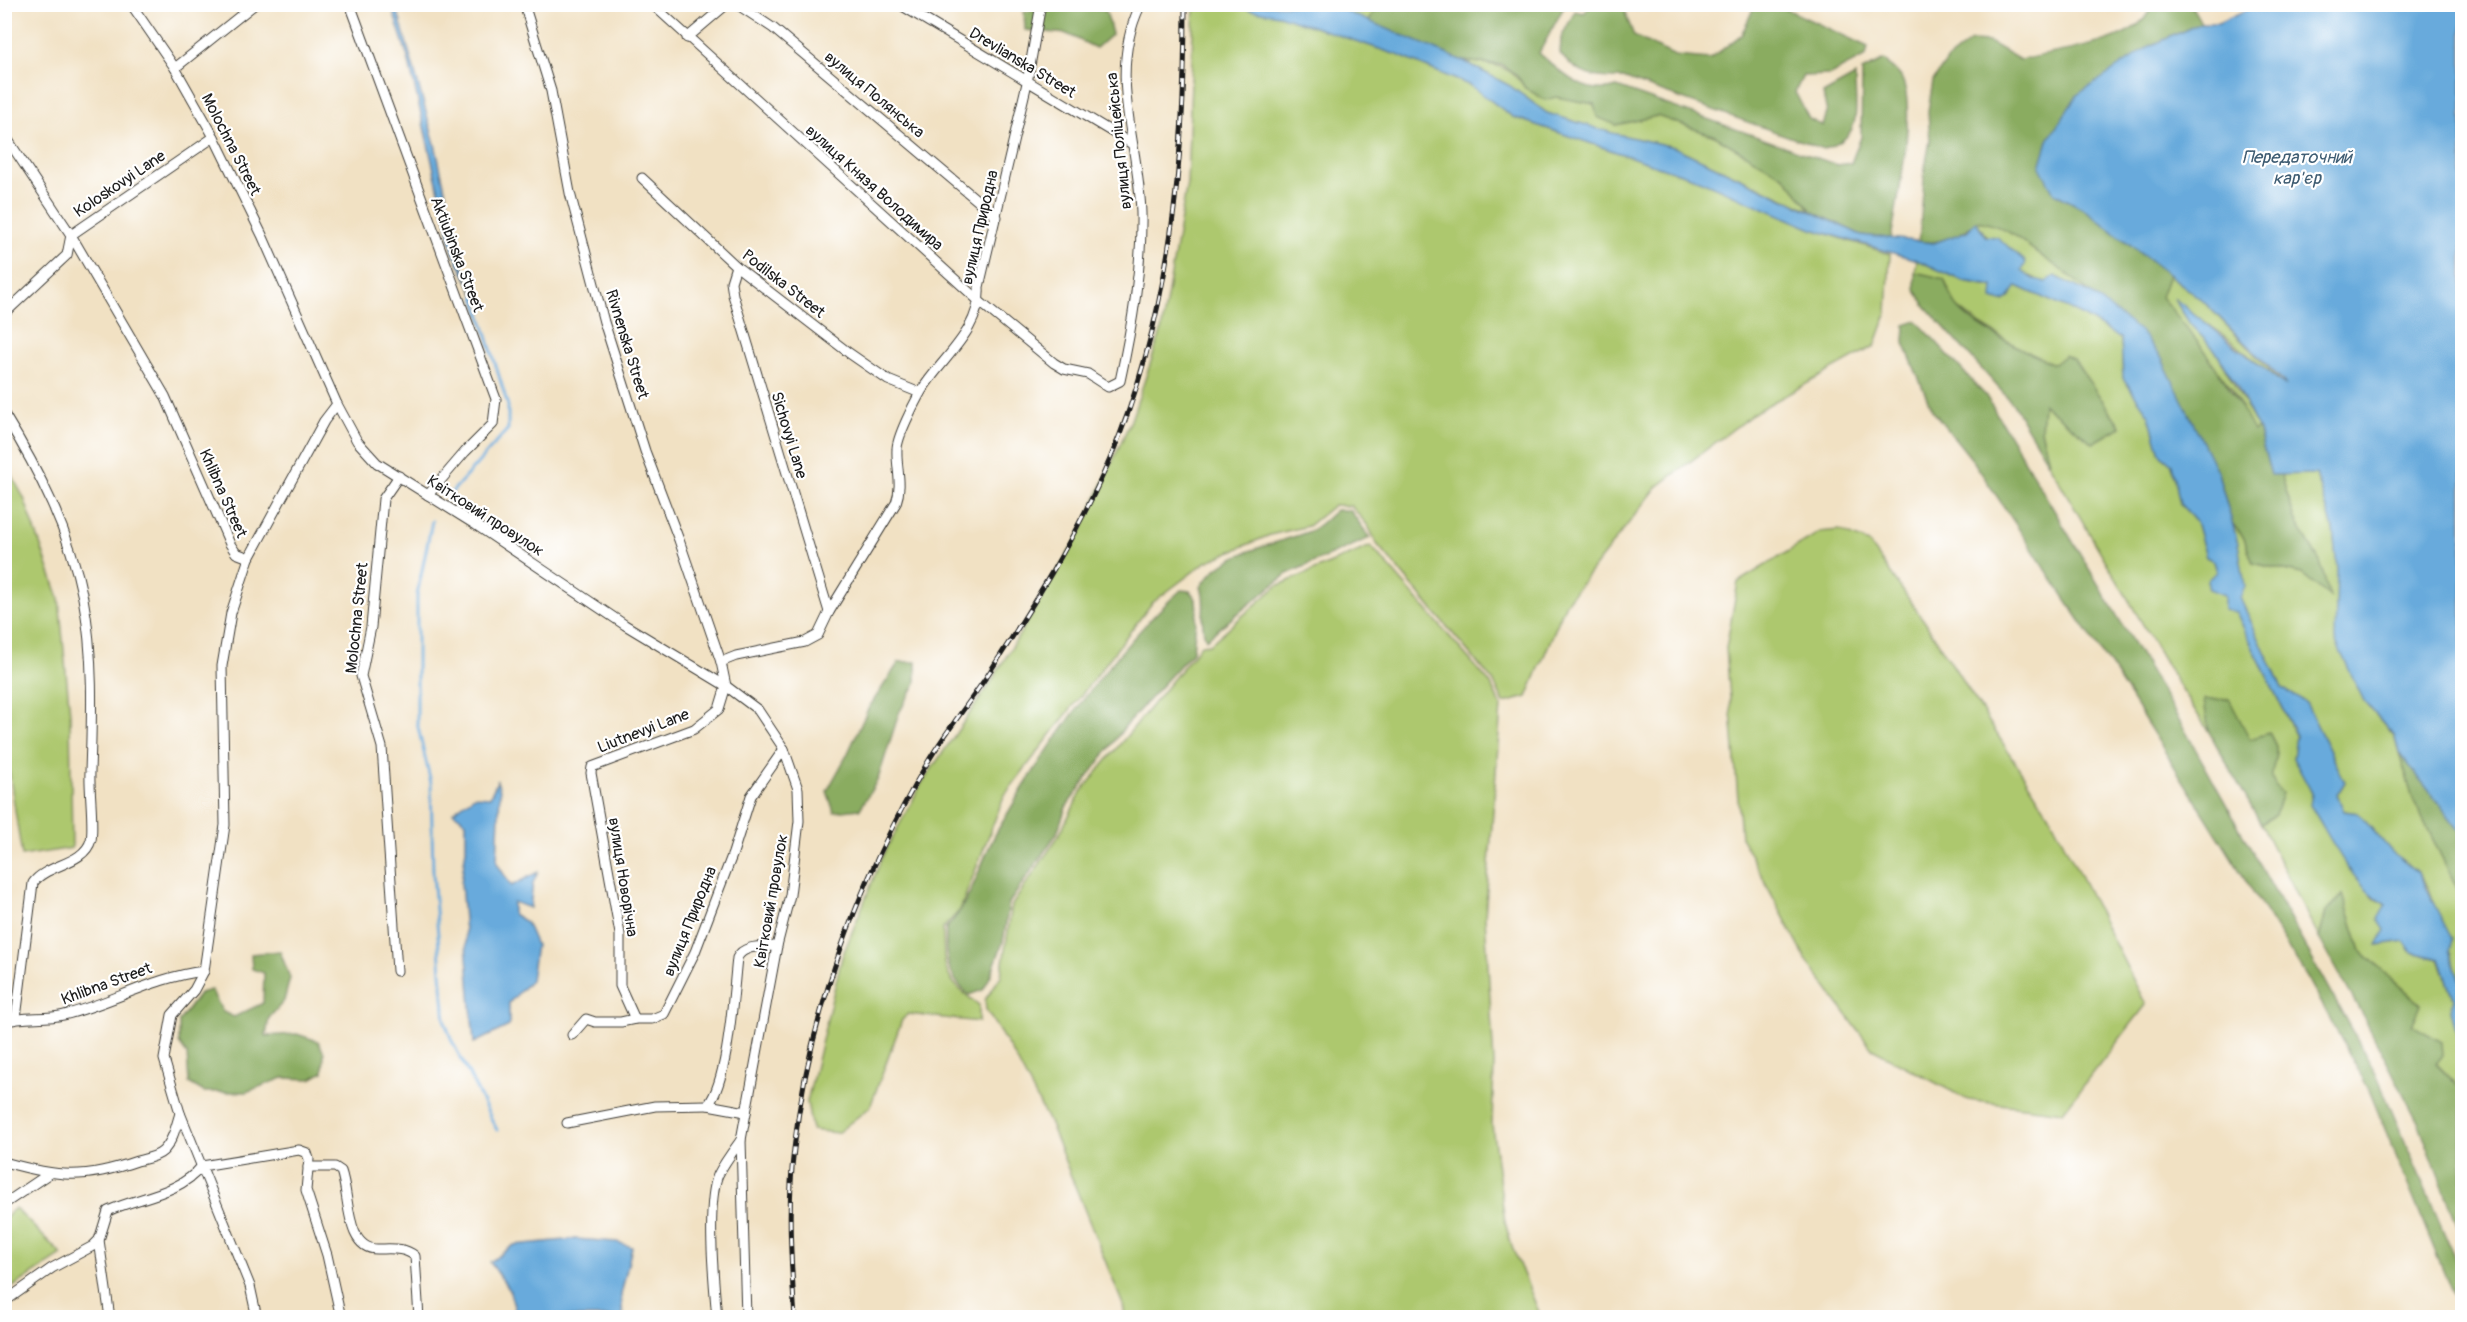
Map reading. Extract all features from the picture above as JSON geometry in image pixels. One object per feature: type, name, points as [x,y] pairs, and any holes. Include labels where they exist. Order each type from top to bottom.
[{"type":"street","name":"Molochna Street","points":[[130,4],[176,68],[214,137],[262,235],[337,404],[366,453],[377,463],[399,476],[383,499],[371,627],[361,676],[382,747],[397,971]]},
{"type":"street","points":[[176,68],[255,4]]},
{"type":"street","name":"Aktiubinska Street","points":[[350,4],[496,399],[493,424],[428,495]]},
{"type":"street","name":"Rivnenska Street","points":[[524,4],[551,91],[570,193],[604,322],[645,451],[721,662],[726,687]]},
{"type":"street","name":"вулиця Князя Володимира","points":[[652,4],[980,302],[1054,363],[1064,369],[1088,374]]},
{"type":"street","name":"вулиця Полянська","points":[[687,38],[728,4],[738,5],[772,28],[997,217]]},
{"type":"street","name":"Drevlianska Street","points":[[899,4],[1132,144]]},
{"type":"street","name":"вулиця Природна","points":[[721,662],[736,656],[805,642],[818,635],[829,612],[896,503],[901,490],[897,447],[920,393],[955,347],[974,318],[980,302],[979,287],[1027,83],[1041,4]]},
{"type":"street","name":"вулиця Поліцейська","points":[[1088,374],[1108,387],[1120,381],[1129,341],[1140,243],[1138,171],[1126,104],[1125,57],[1129,29],[1140,6]]},
{"type":"street","name":"Khlibna Street","points":[[4,134],[71,235],[165,396],[230,544],[236,553],[249,558],[231,613],[222,666],[225,825],[204,971],[194,990],[172,1015],[164,1059],[180,1113],[250,1286],[257,1317]]},
{"type":"street","name":"Koloskovyi Lane","points":[[4,314],[67,255],[71,235],[214,137]]},
{"type":"street","name":"Podilska Street","points":[[642,178],[736,266],[849,354],[888,380],[920,393]]},
{"type":"street","name":"Sichovyi Lane","points":[[736,266],[731,282],[733,295],[829,612]]},
{"type":"street","points":[[249,558],[324,422],[337,404]]},
{"type":"street","points":[[4,414],[37,469],[64,532],[80,587],[90,657],[92,718],[91,840],[78,856],[38,876],[33,883],[16,1017],[4,1022]]},
{"type":"street","name":"Квітковий провулок","points":[[399,476],[625,625],[726,687],[758,710],[784,749],[798,789],[800,821],[790,895],[777,946],[741,1140],[746,1317]]},
{"type":"street","name":"Liutnevyi Lane","points":[[591,772],[592,767],[597,764],[694,729],[719,709],[726,687]]},
{"type":"street","name":"вулиця Природна","points":[[572,1035],[586,1019],[608,1023],[635,1018],[652,1019],[664,1014],[695,952],[733,853],[751,796],[784,749]]},
{"type":"street","name":"вулиця Новорічна","points":[[591,772],[620,934],[620,986],[635,1018]]},
{"type":"street","points":[[708,1105],[717,1088],[724,1058],[737,958],[740,951],[747,948],[777,946]]},
{"type":"street","name":"Khlibna Street","points":[[16,1017],[62,1016],[170,976],[204,971]]},
{"type":"street","points":[[567,1123],[655,1106],[708,1105],[746,1112]]},
{"type":"street","points":[[4,1162],[50,1173],[80,1176],[112,1170],[161,1153],[169,1144],[180,1113]]},
{"type":"street","points":[[717,1317],[713,1271],[715,1188],[722,1168],[741,1140]]},
{"type":"street","points":[[110,1317],[99,1240],[108,1211],[172,1189],[194,1176],[202,1166],[292,1149],[307,1153],[306,1190],[327,1255],[341,1317]]},
{"type":"street","points":[[308,1167],[335,1167],[341,1171],[354,1228],[363,1246],[369,1250],[408,1250],[415,1256],[419,1317]]},
{"type":"street","points":[[4,1203],[50,1173]]},
{"type":"street","points":[[4,1302],[52,1268],[86,1251],[99,1240]]},
{"type":"green space","points":[[1054,4],[1078,5],[1106,11],[1112,34],[1096,48],[1067,34],[1025,30],[1024,12]]},
{"type":"green space","points":[[1194,5],[1227,5],[1279,15],[1400,56],[1471,86],[1513,117],[1699,180],[1812,229],[1890,254],[1887,313],[1875,346],[1757,411],[1657,487],[1566,603],[1527,697],[1504,703],[1493,681],[1377,544],[1368,526],[1351,506],[1334,505],[1308,526],[1270,535],[1206,562],[1152,603],[1004,796],[960,910],[943,928],[945,965],[948,973],[958,988],[979,1005],[979,1022],[908,1014],[902,1020],[870,1107],[837,1133],[812,1130],[807,1102],[842,957],[883,855],[922,783],[991,682],[1082,530],[1131,420],[1161,332],[1187,183]]},
{"type":"green space","points":[[1329,5],[1382,5],[1375,9],[1369,22]]},
{"type":"green space","points":[[1382,5],[1565,5],[1539,53],[1565,75],[1584,86],[1594,89],[1617,87],[1837,165],[1851,163],[1861,137],[1862,71],[1884,60],[1901,77],[1906,91],[1907,110],[1905,156],[1891,239],[1861,235],[1812,211],[1785,177],[1715,136],[1657,116],[1616,125],[1597,117],[1594,104],[1556,97],[1545,100],[1525,88],[1517,75],[1502,65],[1463,61],[1369,22],[1375,9]]},
{"type":"green space","points":[[1588,5],[1622,5],[1634,36],[1675,56],[1710,59],[1742,34],[1753,9],[1746,5],[1778,5],[1868,47],[1866,56],[1830,75],[1803,76],[1795,92],[1809,119],[1823,126],[1827,113],[1823,94],[1855,76],[1856,111],[1851,130],[1837,144],[1824,149],[1623,78],[1596,77],[1581,72],[1560,54],[1561,38],[1575,11],[1584,13]]},
{"type":"green space","points":[[2153,5],[2191,5],[2201,23],[2150,46],[2054,193],[2084,209],[2169,275],[2161,297],[2212,361],[2254,431],[2258,428],[2271,474],[2281,474],[2295,520],[2320,562],[2330,597],[2302,574],[2253,563],[2244,538],[2232,523],[2218,473],[2195,429],[2091,294],[2080,284],[2013,235],[1986,223],[1976,221],[1964,231],[1950,238],[1934,242],[1919,242],[1925,167],[1930,141],[1928,111],[1933,81],[1948,59],[1971,41],[1989,42],[2020,60],[2103,42],[2132,29]]},
{"type":"green space","points":[[1463,61],[1499,66],[1513,74],[1525,88],[1594,104],[1616,125],[1657,116],[1715,136],[1785,177],[1812,211],[1674,147],[1612,133],[1547,113],[1510,86]]},
{"type":"green space","points":[[1976,221],[1996,226],[2013,235],[2091,294],[2055,276],[2046,282],[2025,274],[1997,250]]},
{"type":"green space","points":[[1917,260],[1963,281],[1994,287],[2017,286],[2080,314],[2121,339],[2123,378],[2149,415],[2160,454],[2172,464],[2180,504],[2196,521],[2206,557],[2214,561],[2224,595],[2236,612],[2296,737],[2293,758],[2373,898],[2387,905],[2385,930],[2378,945],[2404,941],[2412,952],[2439,959],[2454,998],[2451,1010],[2462,1054],[2462,1090],[2436,1063],[2424,1033],[2412,1025],[2421,1004],[2361,951],[2343,895],[2326,912],[2319,938],[2261,824],[2275,815],[2275,786],[2270,774],[2276,746],[2270,734],[2250,739],[2204,700],[2209,732],[2176,681],[2050,466],[2041,430],[2043,404],[2093,443],[2121,427],[2074,360],[2054,364],[2026,352],[1981,325],[1956,306],[1944,279],[1915,272]]},
{"type":"green space","points":[[1915,272],[1944,279],[1952,299],[1963,313],[2001,338],[2054,364],[2065,355],[2074,360],[2121,427],[2093,443],[2043,404],[2041,430],[2050,466],[2013,404],[1925,306],[1915,289]]},
{"type":"green space","points":[[2169,275],[2202,300],[2287,388],[2232,341],[2175,300],[2190,324],[2215,350],[2258,428],[2254,432],[2232,389],[2160,297]]},
{"type":"green space","points":[[1917,321],[1986,396],[2181,723],[2376,1074],[2462,1275],[2462,1317],[2369,1090],[2311,984],[2123,685],[1974,462],[1932,410],[1904,343],[1905,325]]},
{"type":"green space","points":[[5,463],[24,498],[59,598],[70,714],[72,848],[22,856],[4,738]]},
{"type":"green space","points":[[2281,474],[2316,474],[2333,528],[2337,569],[2364,701],[2394,736],[2413,799],[2462,898],[2462,987],[2428,888],[2418,873],[2392,852],[2358,813],[2344,811],[2337,795],[2345,782],[2306,703],[2282,688],[2240,598],[2232,523],[2244,538],[2253,563],[2302,574],[2329,595],[2320,562],[2295,520]]},
{"type":"green space","points":[[1336,510],[1350,510],[1370,538],[1287,574],[1206,639],[1201,587],[1210,575],[1235,557],[1310,531]]},
{"type":"green space","points":[[1839,530],[1869,543],[1925,622],[2051,818],[2146,1005],[2063,1112],[1968,1100],[1872,1049],[1807,961],[1741,837],[1726,648],[1738,582],[1820,532]]},
{"type":"green space","points":[[1371,546],[1490,683],[1501,706],[1485,917],[1494,1063],[1492,1125],[1505,1222],[1512,1247],[1541,1317],[1125,1317],[1123,1305],[1050,1124],[1014,1055],[986,1010],[985,1000],[1001,976],[1012,905],[1059,835],[1081,792],[1201,645],[1210,644],[1277,586]]},
{"type":"green space","points":[[1181,590],[1190,591],[1196,599],[1193,651],[1126,725],[1066,807],[1057,833],[1009,903],[1003,942],[991,975],[983,990],[969,995],[961,988],[948,965],[946,928],[970,893],[999,828],[1059,734],[1131,641]]},
{"type":"green space","points":[[899,662],[916,662],[916,683],[899,713],[878,779],[860,809],[834,812],[827,791],[868,709]]},
{"type":"green space","points":[[2229,699],[2250,739],[2269,733],[2276,747],[2272,775],[2276,786],[2282,793],[2275,815],[2261,824],[2209,732],[2204,700]]},
{"type":"green space","points":[[2399,752],[2460,831],[2462,898],[2413,799]]},
{"type":"green space","points":[[2343,895],[2361,951],[2421,1005],[2412,1025],[2442,1042],[2443,1055],[2436,1064],[2462,1090],[2462,1237],[2419,1124],[2319,938],[2326,912]]},
{"type":"green space","points":[[280,951],[290,978],[284,1001],[269,1018],[266,1036],[297,1034],[318,1041],[324,1053],[323,1072],[311,1079],[283,1078],[246,1092],[204,1092],[189,1083],[187,1054],[179,1043],[179,1021],[200,993],[211,990],[223,1012],[234,1017],[263,1003],[264,973],[252,969],[251,954]]},
{"type":"green space","points":[[15,1208],[62,1255],[5,1292],[5,1218]]},
{"type":"water","points":[[391,5],[396,5],[435,144],[460,258],[475,296],[453,252],[408,58]]},
{"type":"water","points":[[1243,5],[1331,5],[1463,61],[1510,86],[1547,113],[1612,133],[1674,147],[1861,235],[1934,243],[1967,231],[1976,221],[1985,236],[1997,237],[2026,262],[2022,271],[2033,279],[2046,282],[2055,276],[2091,294],[2141,332],[2161,357],[2218,473],[2238,543],[2245,586],[2240,598],[2282,688],[2306,703],[2345,782],[2337,795],[2344,811],[2358,813],[2392,852],[2418,873],[2452,939],[2449,951],[2462,987],[2462,1054],[2451,1010],[2454,998],[2440,959],[2412,952],[2404,941],[2377,945],[2385,930],[2378,919],[2386,905],[2362,886],[2352,874],[2310,805],[2312,793],[2293,758],[2296,736],[2236,612],[2224,610],[2224,595],[2209,589],[2207,580],[2217,572],[2214,561],[2206,557],[2196,521],[2180,504],[2172,464],[2160,454],[2149,415],[2123,378],[2121,339],[2080,314],[2017,286],[2010,297],[2004,301],[1997,301],[1992,299],[1993,286],[1963,281],[1917,260],[1812,229],[1699,180],[1513,117],[1471,86],[1400,56],[1279,15],[1249,10]]},
{"type":"water","name":"Передаточний кар'єр","points":[[2256,5],[2462,5],[2462,839],[2460,831],[2399,752],[2394,735],[2364,701],[2335,640],[2337,569],[2333,528],[2316,474],[2271,475],[2258,428],[2237,386],[2215,350],[2190,324],[2174,298],[2286,386],[2283,381],[2202,300],[2084,209],[2054,193],[2040,167],[2048,140],[2077,95],[2150,46],[2201,23],[2218,23]]},
{"type":"water","points":[[497,781],[500,790],[497,863],[511,886],[538,872],[533,883],[530,908],[513,902],[513,914],[526,922],[536,945],[531,980],[509,1003],[509,1026],[474,1043],[461,883],[466,849],[466,822],[453,812],[474,796],[490,797]]},
{"type":"water","points":[[575,1239],[617,1242],[632,1247],[621,1295],[623,1317],[517,1317],[509,1289],[490,1262],[514,1245]]},
{"type":"waterway","points":[[451,493],[508,429],[508,406],[475,296]]},
{"type":"waterway","points":[[432,521],[417,595],[417,723],[431,783],[433,873],[445,1022],[452,1041],[497,1130]]},
{"type":"railway","points":[[795,1318],[790,1233],[792,1170],[801,1098],[825,997],[860,899],[904,805],[929,760],[989,673],[1054,569],[1084,515],[1110,459],[1131,405],[1161,293],[1170,236],[1182,120],[1185,4]]}]
